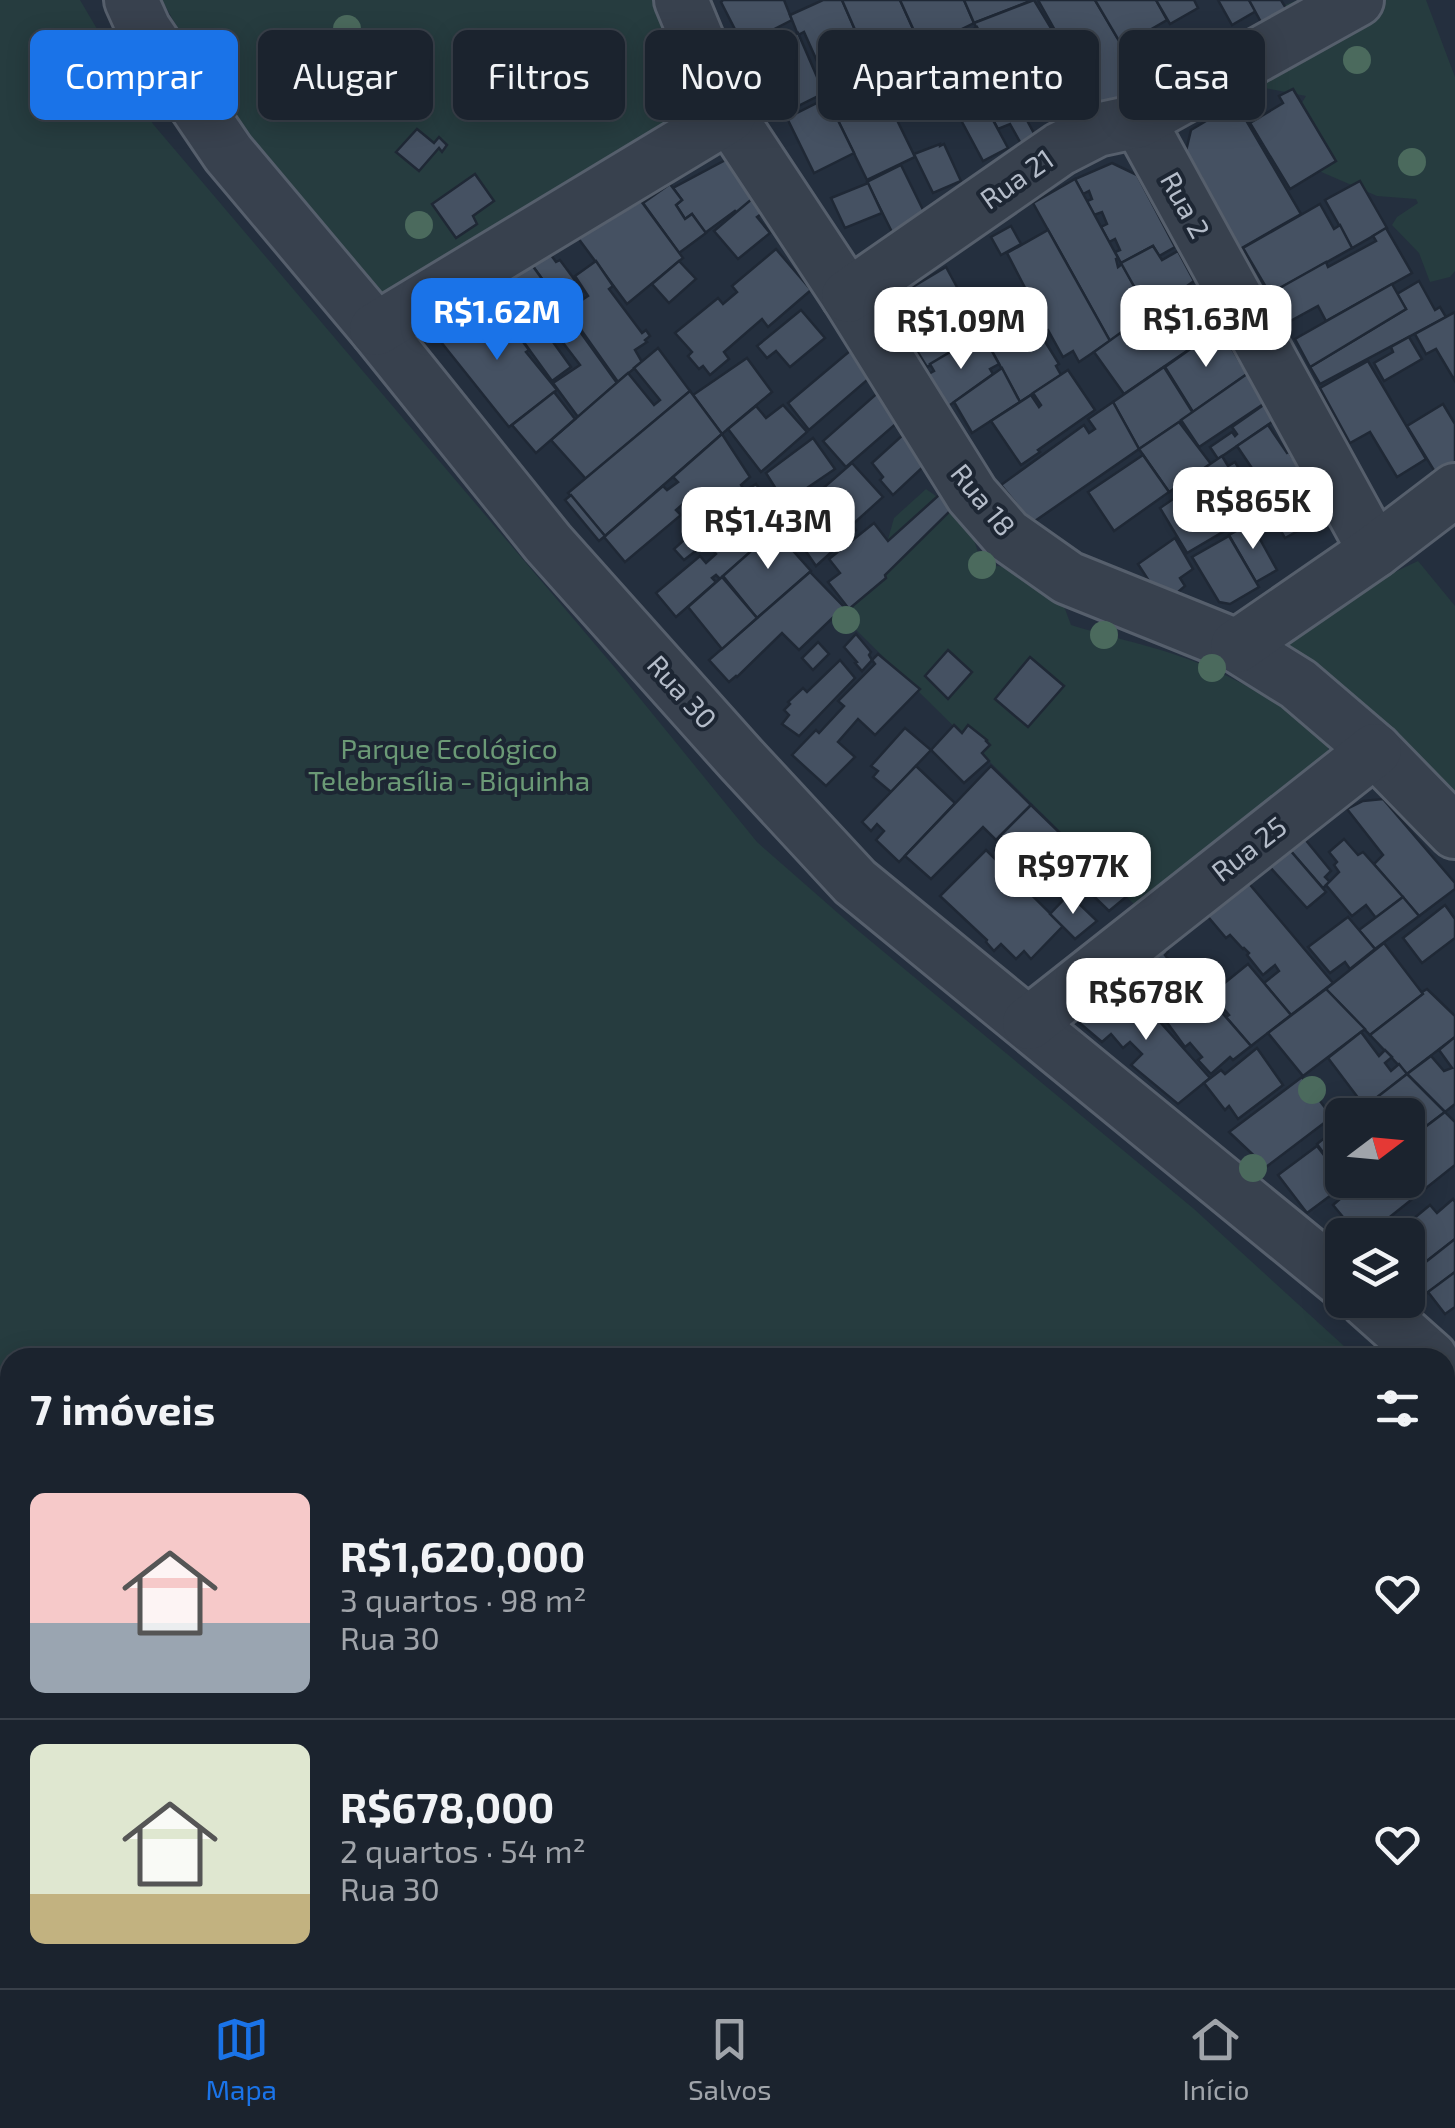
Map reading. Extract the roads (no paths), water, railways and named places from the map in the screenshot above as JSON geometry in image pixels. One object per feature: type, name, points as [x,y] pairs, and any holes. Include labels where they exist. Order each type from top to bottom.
[{"type":"street","name":"Rua 30","points":[[131,0],[144,28],[228,153],[548,543],[855,882],[1325,1266]]},
{"type":"street","name":"Rua 18","points":[[681,0],[693,30]]},
{"type":"street","name":"Rua 21","points":[[848,296],[1060,149],[1097,130],[1139,121],[1357,0]]},
{"type":"street","points":[[376,329],[721,120]]},
{"type":"street","name":"Rua 18","points":[[731,120],[848,296],[972,495],[1007,534],[1068,578],[1237,646],[1298,684],[1452,822]]},
{"type":"street","name":"Rua 2","points":[[1139,121],[1374,551]]},
{"type":"street","points":[[1237,646],[1455,490]]},
{"type":"street","name":"Rua 25","points":[[1030,1022],[1375,750]]},
{"type":"street","points":[[1386,1318],[1420,1348]]},
{"type":"park label","name":"Parque Ecológico Telebrasília - Biquinha","points":[[449,765]]}]
